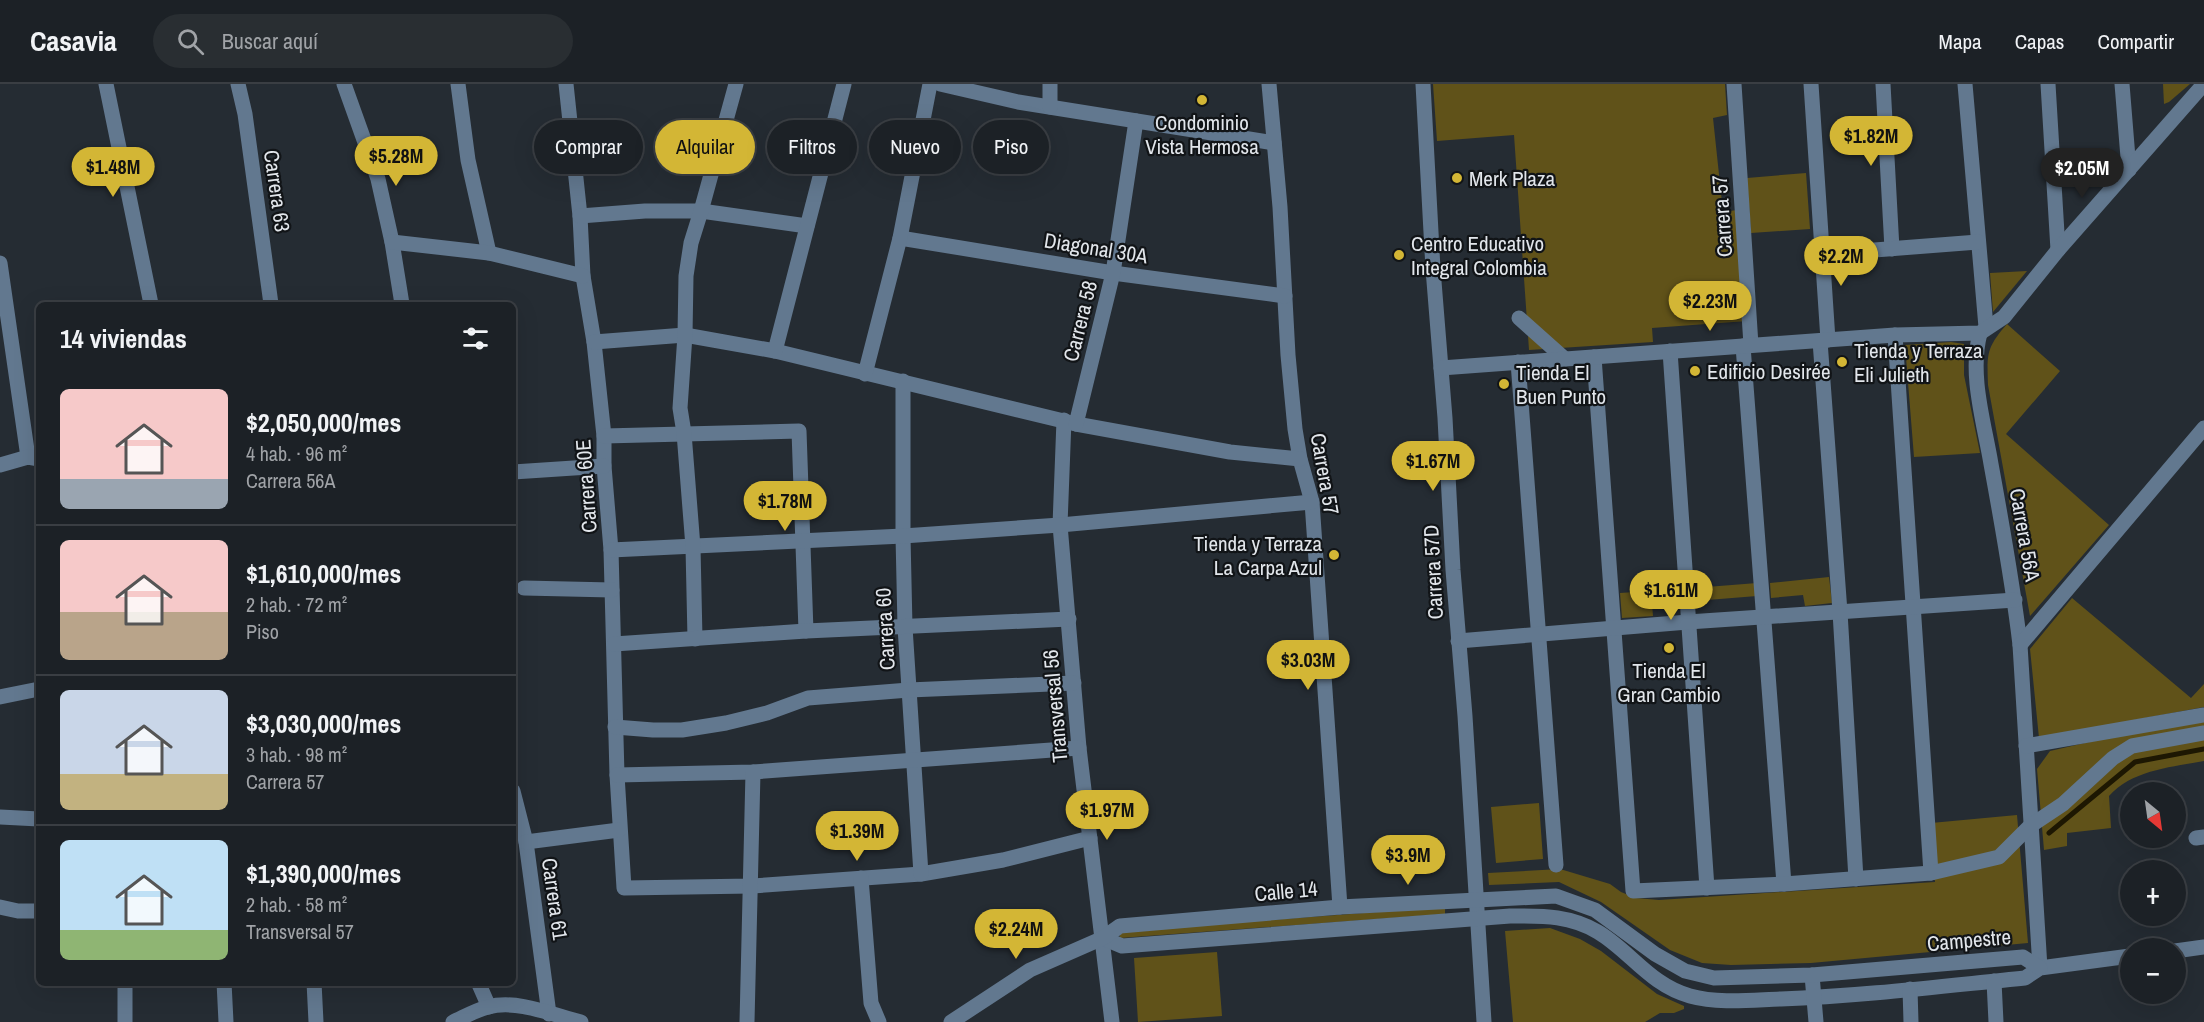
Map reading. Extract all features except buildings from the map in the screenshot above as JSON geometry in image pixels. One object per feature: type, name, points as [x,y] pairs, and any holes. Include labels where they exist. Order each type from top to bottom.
[{"type":"street","points":[[106,84],[151,302]]},
{"type":"street","name":"Carrera 63","points":[[238,84],[245,114],[271,302]]},
{"type":"street","points":[[344,84],[378,179],[392,242],[402,302]]},
{"type":"street","points":[[458,84],[468,160],[489,253]]},
{"type":"street","name":"Carrera 60E","points":[[566,84],[580,216],[583,276],[594,342],[604,436],[604,466],[611,550],[619,830],[624,888],[752,886]]},
{"type":"street","points":[[695,639],[693,547],[680,408],[686,276],[691,243],[702,211],[735,84]]},
{"type":"street","points":[[775,351],[844,84]]},
{"type":"street","points":[[865,374],[900,238],[930,84]]},
{"type":"street","points":[[940,84],[1050,107],[1274,143]]},
{"type":"street","points":[[1050,84],[1050,107]]},
{"type":"street","name":"Carrera 57","points":[[1269,84],[1288,355],[1300,459],[1312,502],[1340,907]]},
{"type":"street","name":"Carrera 57D","points":[[1423,84],[1433,269],[1479,919],[1484,1022]]},
{"type":"street","name":"Carrera 57","points":[[1734,84],[1747,346],[1784,884]]},
{"type":"street","points":[[1811,84],[1823,254],[1824,340],[1856,879]]},
{"type":"street","points":[[1883,84],[1892,249]]},
{"type":"street","name":"Carrera 56A","points":[[1965,84],[1983,330],[1976,362],[1980,403],[2015,600],[2020,645],[2040,968]]},
{"type":"street","points":[[2048,84],[2058,250]]},
{"type":"street","points":[[2122,84],[2129,170]]},
{"type":"street","points":[[1441,368],[1983,330],[2007,320],[2058,250],[2204,84]]},
{"type":"street","name":"Carrera 58","points":[[1070,422],[1113,273],[1136,121]]},
{"type":"street","points":[[580,216],[645,211],[702,211],[807,226]]},
{"type":"street","name":"Diagonal 30A","points":[[900,238],[1113,273],[1285,296]]},
{"type":"street","points":[[392,242],[489,253],[583,276]]},
{"type":"street","points":[[1823,254],[1978,242]]},
{"type":"street","points":[[0,263],[33,458],[0,465]]},
{"type":"street","points":[[1519,318],[1565,359]]},
{"type":"street","points":[[594,342],[685,335],[775,351],[1070,422],[1230,452],[1300,459]]},
{"type":"street","points":[[1895,335],[1931,873]]},
{"type":"street","points":[[1670,351],[1707,888]]},
{"type":"street","points":[[1594,357],[1633,891],[1784,884],[1931,873],[1999,857],[2030,826],[2063,804],[2113,758],[2132,746],[2204,733]]},
{"type":"street","points":[[1518,363],[1556,865]]},
{"type":"street","name":"Carrera 60","points":[[903,381],[905,627],[921,873]]},
{"type":"street","name":"Transversal 56","points":[[1070,422],[1060,525],[1079,748],[1112,1022]]},
{"type":"street","points":[[2020,645],[2204,428]]},
{"type":"street","points":[[604,436],[799,431],[806,631]]},
{"type":"street","points":[[516,472],[604,466]]},
{"type":"street","points":[[611,550],[903,536],[1060,525],[1312,502]]},
{"type":"street","points":[[524,588],[612,590]]},
{"type":"street","points":[[1458,641],[1538,633],[2015,600]]},
{"type":"street","points":[[614,644],[806,631],[1069,619]]},
{"type":"street","points":[[615,727],[682,730],[726,723],[808,698],[909,690],[1074,683]]},
{"type":"street","points":[[0,697],[36,690]]},
{"type":"street","points":[[2026,746],[2204,715]]},
{"type":"street","points":[[617,775],[753,772],[1079,748]]},
{"type":"street","points":[[747,1022],[753,772]]},
{"type":"street","name":"Carrera 61","points":[[516,803],[526,842],[549,1014]]},
{"type":"street","points":[[0,817],[36,819]]},
{"type":"street","points":[[526,842],[619,830]]},
{"type":"street","points":[[752,886],[921,873],[1003,860],[1090,838]]},
{"type":"street","points":[[861,878],[871,1003],[879,1022]]},
{"type":"street","name":"Campestre","points":[[1477,899],[1556,896],[1572,901],[1606,917],[1655,954],[1685,971],[1714,978],[1812,975],[2023,957],[2040,968],[2025,978],[1814,998],[1738,1001],[1698,998],[1673,989],[1643,971],[1599,933],[1560,917],[1510,916],[1479,919]]},
{"type":"street","name":"Calle 14","points":[[951,1022],[1030,970],[1103,938],[1120,926],[1340,907],[1477,899]]},
{"type":"street","points":[[0,907],[18,911],[36,911]]},
{"type":"street","name":"Calle 14","points":[[1103,938],[1122,946],[1479,919]]},
{"type":"street","points":[[2186,949],[2204,947]]},
{"type":"street","points":[[1643,971],[1655,954]]},
{"type":"street","points":[[2040,968],[2120,957]]},
{"type":"street","points":[[1812,975],[1816,1022]]},
{"type":"street","points":[[1994,981],[1996,1022]]},
{"type":"street","points":[[125,986],[125,1022]]},
{"type":"street","points":[[224,986],[226,1022]]},
{"type":"street","points":[[314,986],[316,1022]]},
{"type":"street","points":[[480,986],[489,1006]]},
{"type":"street","points":[[1910,989],[1911,1022]]},
{"type":"street","points":[[453,1022],[489,1006],[519,1006],[581,1022]]},
{"type":"shaded area","points":[[1433,84],[1725,84],[1727,115],[1713,118],[1723,212],[1737,210],[1747,321],[1652,328],[1653,342],[1529,350],[1514,135],[1437,141]]},
{"type":"shaded area","points":[[2163,84],[2190,84],[2164,104]]},
{"type":"shaded area","points":[[1806,173],[1810,229],[1751,233],[1747,178]]},
{"type":"shaded area","points":[[2027,271],[1993,312],[1990,273]]},
{"type":"shaded area","points":[[2007,324],[2060,371],[2006,434],[2109,525],[2030,616],[1988,385],[1989,352],[1995,339]]},
{"type":"shaded area","points":[[1951,342],[1964,344],[1964,375],[1980,453],[1914,457],[1905,345]]},
{"type":"shaded area","points":[[1829,577],[1832,603],[1805,606],[1803,595],[1771,598],[1770,583]]},
{"type":"shaded area","points":[[1757,583],[1757,596],[1695,601],[1694,588]]},
{"type":"shaded area","points":[[1678,589],[1679,602],[1652,604],[1653,616],[1622,618],[1620,593]]},
{"type":"shaded area","points":[[2072,598],[2191,698],[2204,684],[2204,707],[2039,738],[2030,649]]},
{"type":"shaded area","points":[[2204,722],[2204,761],[2153,771],[2126,782],[2120,782],[2120,786],[2109,796],[2111,828],[2067,833],[2067,846],[2044,850],[2037,769],[2050,751],[2111,737]]},
{"type":"shaded area","points":[[1539,803],[1543,859],[1496,863],[1491,807]]},
{"type":"shaded area","points":[[2017,815],[2028,943],[1811,963],[1731,965],[1702,963],[1670,950],[1601,902],[1559,882],[1489,885],[1488,873],[1560,869],[1610,884],[1621,892],[1636,898],[1659,900],[1935,882],[1931,823]]},
{"type":"shaded area","points":[[1445,907],[1445,914],[1120,938],[1119,931]]},
{"type":"shaded area","points":[[1550,928],[1580,939],[1601,951],[1657,994],[1684,1006],[1684,1009],[1674,1013],[1660,1013],[1645,1022],[1513,1022],[1505,931]]},
{"type":"shaded area","points":[[1217,952],[1222,1016],[1138,1022],[1134,958]]},
{"type":"waterway","points":[[2049,833],[2135,762],[2204,749]]},
{"type":"place","name":"Condominio Vista Hermosa","points":[[1202,100]]},
{"type":"place","name":"Merk Plaza","points":[[1457,178]]},
{"type":"place","name":"Centro Educativo Integral Colombia","points":[[1399,255]]},
{"type":"place","name":"Tienda y Terraza Eli Julieth","points":[[1842,362]]},
{"type":"place","name":"Edificio Desirée","points":[[1695,371]]},
{"type":"place","name":"Tienda El Buen Punto","points":[[1504,384]]},
{"type":"place","name":"Tienda y Terraza La Carpa Azul","points":[[1334,555]]},
{"type":"place","name":"Tienda El Gran Cambio","points":[[1669,648]]}]
